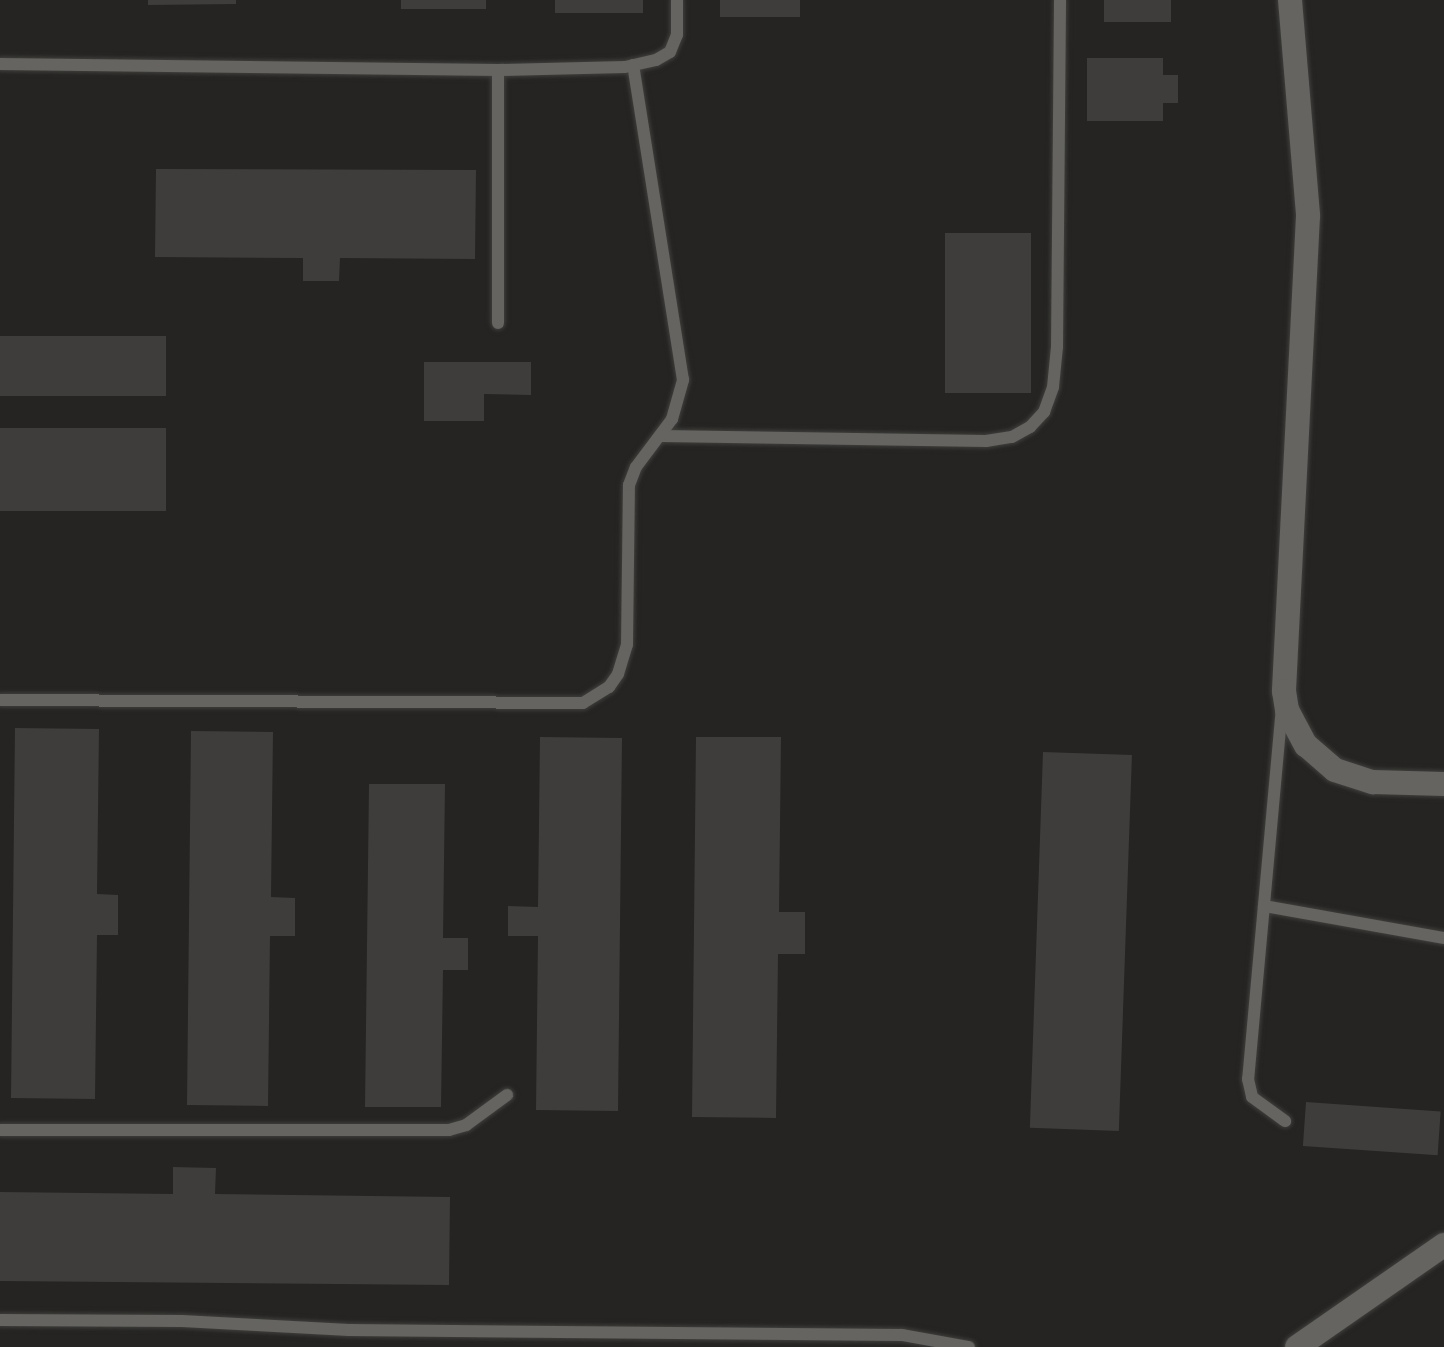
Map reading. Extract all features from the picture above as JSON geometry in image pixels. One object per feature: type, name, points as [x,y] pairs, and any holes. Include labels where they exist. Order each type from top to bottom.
[{"type":"street","points":[[1290,0],[1308,216],[1284,691],[1295,729],[1313,752],[1335,770],[1373,782],[1444,784]]},
{"type":"street","points":[[1297,1347],[1444,1245]]},
{"type":"lane","points":[[0,64],[498,70],[633,65],[656,60],[670,52],[677,35],[677,0]]},
{"type":"lane","points":[[662,436],[986,441],[1012,437],[1030,427],[1044,412],[1053,387],[1057,347],[1060,0]]},
{"type":"lane","points":[[0,700],[583,703],[609,687],[624,660],[629,485],[636,467],[662,436],[679,400],[681,359],[633,65]]},
{"type":"lane","points":[[498,70],[498,323]]},
{"type":"lane","points":[[1284,691],[1248,1079],[1252,1097],[1285,1121]]},
{"type":"lane","points":[[1264,906],[1444,938]]},
{"type":"lane","points":[[0,1130],[449,1130],[466,1125],[507,1095]]},
{"type":"lane","points":[[0,1320],[182,1321],[349,1330],[902,1335],[969,1347]]},
{"type":"building","points":[[148,0],[236,0],[236,4],[148,5]]},
{"type":"building","points":[[401,0],[486,0],[486,9],[401,9]]},
{"type":"building","points":[[555,0],[643,0],[643,13],[555,13]]},
{"type":"building","points":[[720,0],[800,0],[800,17],[720,17]]},
{"type":"building","points":[[1104,0],[1171,0],[1171,22],[1104,22]]},
{"type":"building","points":[[1087,58],[1163,58],[1163,75],[1178,75],[1178,103],[1163,103],[1163,121],[1087,121]]},
{"type":"building","points":[[156,169],[476,170],[475,259],[340,258],[339,281],[303,281],[303,258],[155,257]]},
{"type":"building","points":[[945,233],[1031,233],[1031,393],[945,393]]},
{"type":"building","points":[[0,336],[166,336],[166,396],[0,396]]},
{"type":"building","points":[[424,362],[531,362],[531,395],[484,394],[484,421],[424,421]]},
{"type":"building","points":[[0,428],[166,428],[166,511],[0,511]]},
{"type":"building","points":[[15,728],[99,729],[97,894],[118,895],[118,935],[97,935],[95,1099],[11,1098]]},
{"type":"building","points":[[191,731],[273,732],[271,897],[295,898],[295,936],[270,936],[268,1106],[187,1105]]},
{"type":"building","points":[[540,737],[622,738],[618,1111],[536,1110],[538,936],[508,936],[508,906],[538,907]]},
{"type":"building","points":[[696,737],[781,737],[779,912],[805,912],[805,954],[778,954],[776,1118],[692,1117]]},
{"type":"building","points":[[1043,752],[1132,755],[1119,1131],[1030,1128]]},
{"type":"building","points":[[369,784],[445,784],[443,938],[468,938],[468,970],[443,970],[441,1107],[365,1107]]},
{"type":"building","points":[[1306,1102],[1441,1111],[1438,1155],[1303,1146]]},
{"type":"building","points":[[173,1167],[216,1168],[215,1194],[450,1197],[449,1285],[0,1281],[0,1192],[173,1194]]}]
